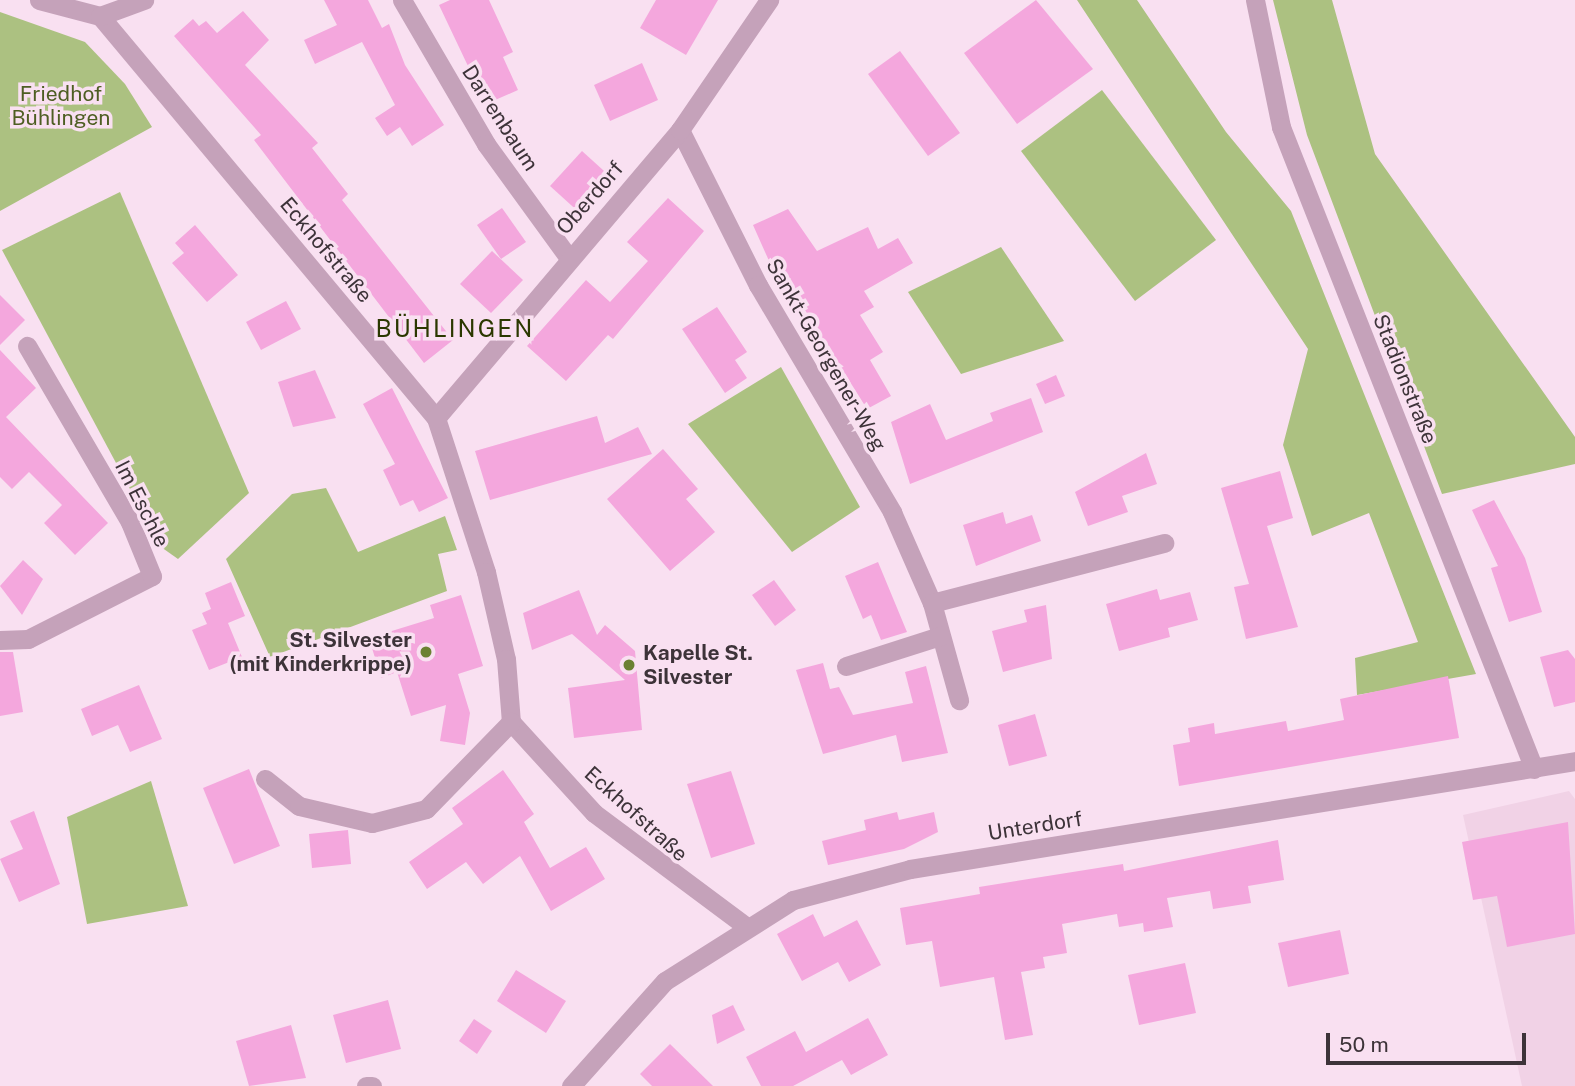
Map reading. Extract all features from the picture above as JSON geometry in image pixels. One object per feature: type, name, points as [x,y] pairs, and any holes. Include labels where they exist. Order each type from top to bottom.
[{"type":"street","points":[[39,0],[100,16],[144,0]]},
{"type":"street","name":"Darrenbaum","points":[[401,0],[486,144],[568,257]]},
{"type":"street","name":"Oberdorf","points":[[436,418],[568,257],[680,131],[769,0]]},
{"type":"street","name":"Stadionstraße","points":[[1255,0],[1281,127],[1534,769]]},
{"type":"street","name":"Eckhofstraße","points":[[100,16],[436,418],[486,572],[506,659],[511,722],[594,813],[744,925]]},
{"type":"street","name":"Sankt-Georgener-Weg","points":[[680,131],[758,285],[892,512],[932,603],[959,700]]},
{"type":"street","name":"Im Eschle","points":[[0,640],[28,639],[152,576],[130,522],[27,346]]},
{"type":"street","points":[[932,603],[1164,543]]},
{"type":"street","points":[[845,666],[940,636]]},
{"type":"street","points":[[265,779],[299,806],[372,823],[426,809],[511,722]]},
{"type":"street","name":"Unterdorf","points":[[571,1086],[665,981],[744,925],[793,900],[910,869],[1575,761]]},
{"type":"street","points":[[366,1086],[372,1086]]},
{"type":"shaded area","points":[[1569,791],[1575,799],[1575,1086],[1522,1086],[1463,815]]},
{"type":"green space","points":[[1077,0],[1137,0],[1226,132],[1291,211],[1476,674],[1357,695],[1355,658],[1418,642],[1369,513],[1312,536],[1283,445],[1308,349]]},
{"type":"green space","points":[[1273,0],[1332,0],[1375,154],[1575,437],[1575,464],[1442,494],[1307,135]]},
{"type":"green space","name":"Friedhof Bühlingen","points":[[0,12],[85,42],[125,84],[152,127],[0,211]]},
{"type":"green space","points":[[1102,90],[1216,240],[1135,301],[1021,151]]},
{"type":"green space","points":[[120,192],[249,493],[178,559],[161,547],[2,250]]},
{"type":"green space","points":[[1001,247],[1064,341],[961,374],[908,292]]},
{"type":"green space","points":[[781,367],[860,507],[792,552],[688,424]]},
{"type":"green space","points":[[326,488],[358,552],[445,516],[457,550],[438,554],[447,591],[270,657],[226,559],[292,494]]},
{"type":"green space","points":[[151,781],[188,906],[87,924],[67,817]]},
{"type":"building","points":[[324,0],[368,0],[382,28],[389,24],[405,65],[444,125],[412,146],[400,127],[387,136],[375,118],[395,105],[362,42],[315,64],[304,40],[337,25]]},
{"type":"building","points":[[450,0],[489,0],[513,52],[503,57],[518,90],[486,104],[439,5]]},
{"type":"building","points":[[656,0],[718,0],[686,55],[640,28]]},
{"type":"building","points":[[1036,0],[1093,69],[1017,124],[964,53]]},
{"type":"building","points":[[243,11],[269,40],[245,65],[318,143],[312,148],[348,194],[342,200],[453,340],[424,363],[254,140],[261,135],[174,36],[193,19],[199,26],[206,21],[217,33]]},
{"type":"building","points":[[900,51],[960,133],[928,156],[868,74]]},
{"type":"building","points":[[642,63],[658,100],[610,121],[594,85]]},
{"type":"building","points":[[582,151],[614,180],[582,215],[550,186]]},
{"type":"building","points":[[668,198],[704,231],[613,339],[608,335],[566,381],[527,346],[586,280],[610,302],[648,261],[627,242]]},
{"type":"building","points":[[502,208],[526,242],[501,259],[477,225]]},
{"type":"building","points":[[788,209],[817,251],[868,227],[878,249],[898,238],[913,263],[864,291],[874,307],[860,315],[883,352],[870,360],[891,396],[867,409],[785,278],[778,281],[753,225]]},
{"type":"building","points":[[195,225],[238,275],[207,302],[172,263],[184,253],[175,243]]},
{"type":"building","points":[[492,251],[523,280],[491,313],[460,284]]},
{"type":"building","points":[[0,295],[25,320],[0,345]]},
{"type":"building","points":[[286,301],[301,329],[261,350],[246,322]]},
{"type":"building","points":[[717,307],[747,352],[735,360],[747,378],[725,393],[682,329]]},
{"type":"building","points":[[0,350],[36,388],[6,417],[108,523],[75,555],[44,523],[62,505],[29,472],[12,489],[0,477]]},
{"type":"building","points":[[315,370],[336,418],[293,427],[278,382]]},
{"type":"building","points":[[1056,375],[1065,396],[1045,404],[1036,384]]},
{"type":"building","points":[[392,388],[448,498],[419,512],[413,500],[400,506],[383,470],[395,464],[363,404]]},
{"type":"building","points":[[1031,398],[1043,432],[910,484],[891,422],[930,404],[946,440],[993,421],[990,413]]},
{"type":"building","points":[[597,416],[605,443],[638,427],[652,454],[490,500],[475,451]]},
{"type":"building","points":[[663,449],[698,489],[686,499],[715,532],[670,571],[607,499]]},
{"type":"building","points":[[1146,453],[1157,484],[1122,496],[1128,512],[1088,526],[1075,492]]},
{"type":"building","points":[[1280,471],[1293,518],[1267,526],[1298,627],[1246,639],[1234,587],[1249,584],[1221,488]]},
{"type":"building","points":[[1494,500],[1525,558],[1542,612],[1509,622],[1491,568],[1498,566],[1472,510]]},
{"type":"building","points":[[1003,512],[1006,524],[1032,515],[1041,541],[976,566],[963,525]]},
{"type":"building","points":[[23,560],[43,579],[22,615],[0,586]]},
{"type":"building","points":[[878,562],[907,632],[881,640],[871,615],[863,619],[845,576]]},
{"type":"building","points":[[774,580],[796,610],[775,626],[752,595]]},
{"type":"building","points":[[231,582],[245,616],[228,623],[242,657],[209,670],[192,630],[207,624],[202,613],[211,609],[205,593]]},
{"type":"building","points":[[1157,589],[1160,600],[1190,592],[1198,620],[1168,628],[1170,637],[1119,651],[1106,604]]},
{"type":"building","points":[[579,590],[597,635],[605,625],[635,651],[642,730],[574,738],[568,688],[625,680],[572,634],[532,650],[523,613]]},
{"type":"building","name":"St. Silvester (mit Kinderkrippe)","points":[[461,595],[483,666],[458,674],[470,713],[465,745],[440,741],[446,705],[411,716],[397,672],[381,678],[369,638],[434,618],[430,605]]},
{"type":"building","points":[[1046,605],[1052,659],[1003,672],[992,631],[1027,622],[1024,610]]},
{"type":"building","points":[[1568,650],[1575,659],[1575,702],[1554,707],[1540,657]]},
{"type":"building","points":[[0,652],[13,652],[23,712],[0,716]]},
{"type":"building","points":[[823,663],[830,689],[839,687],[853,715],[913,703],[905,672],[926,666],[948,753],[902,762],[896,735],[823,754],[796,670]]},
{"type":"building","points":[[1448,676],[1459,738],[1179,786],[1173,745],[1190,742],[1188,728],[1214,723],[1215,734],[1286,721],[1288,731],[1344,720],[1340,699]]},
{"type":"building","points":[[139,685],[162,739],[130,752],[118,725],[92,736],[81,709]]},
{"type":"building","points":[[1035,714],[1047,756],[1009,766],[998,725]]},
{"type":"building","points":[[249,769],[280,846],[234,864],[203,788]]},
{"type":"building","points":[[503,770],[534,814],[524,822],[550,868],[586,847],[605,879],[551,911],[520,856],[483,884],[466,862],[427,889],[409,862],[463,824],[452,808]]},
{"type":"building","points":[[731,771],[755,844],[711,858],[687,784]]},
{"type":"building","points":[[34,811],[60,884],[19,902],[0,859],[23,849],[10,821]]},
{"type":"building","points":[[897,812],[899,820],[934,812],[938,832],[904,849],[828,865],[822,841],[866,830],[864,820]]},
{"type":"building","points":[[1568,822],[1575,934],[1507,947],[1497,896],[1473,900],[1462,842]]},
{"type":"building","points":[[348,830],[351,864],[312,868],[309,834]]},
{"type":"building","points":[[1278,840],[1284,880],[1248,886],[1251,903],[1213,909],[1210,891],[1167,898],[1173,927],[1144,932],[1143,923],[1119,927],[1117,914],[1062,924],[1067,953],[1043,957],[1045,968],[1021,972],[1033,1035],[1005,1040],[994,977],[940,987],[932,941],[906,945],[900,908],[980,894],[979,887],[1123,864],[1124,871]]},
{"type":"building","points":[[813,914],[824,937],[857,920],[881,965],[849,982],[838,962],[802,981],[777,934]]},
{"type":"building","points":[[1340,930],[1349,974],[1288,987],[1278,943]]},
{"type":"building","points":[[1185,963],[1196,1013],[1139,1025],[1128,975]]},
{"type":"building","points":[[516,970],[566,1001],[546,1033],[497,1001]]},
{"type":"building","points":[[388,1000],[401,1049],[346,1063],[333,1015]]},
{"type":"building","points":[[733,1005],[745,1030],[717,1044],[712,1015]]},
{"type":"building","points":[[868,1018],[888,1055],[851,1075],[842,1060],[793,1086],[761,1086],[746,1057],[795,1031],[806,1052]]},
{"type":"building","points":[[474,1019],[492,1031],[477,1054],[459,1041]]},
{"type":"building","points":[[291,1025],[306,1078],[249,1086],[236,1041]]},
{"type":"building","points":[[670,1044],[713,1086],[652,1086],[640,1074]]},
{"type":"place","name":"St. Silvester (mit Kinderkrippe)","points":[[426,652]]},
{"type":"place","name":"Kapelle St. Silvester","points":[[629,665]]},
{"type":"district","name":"BÜHLINGEN","points":[[455,329]]}]
